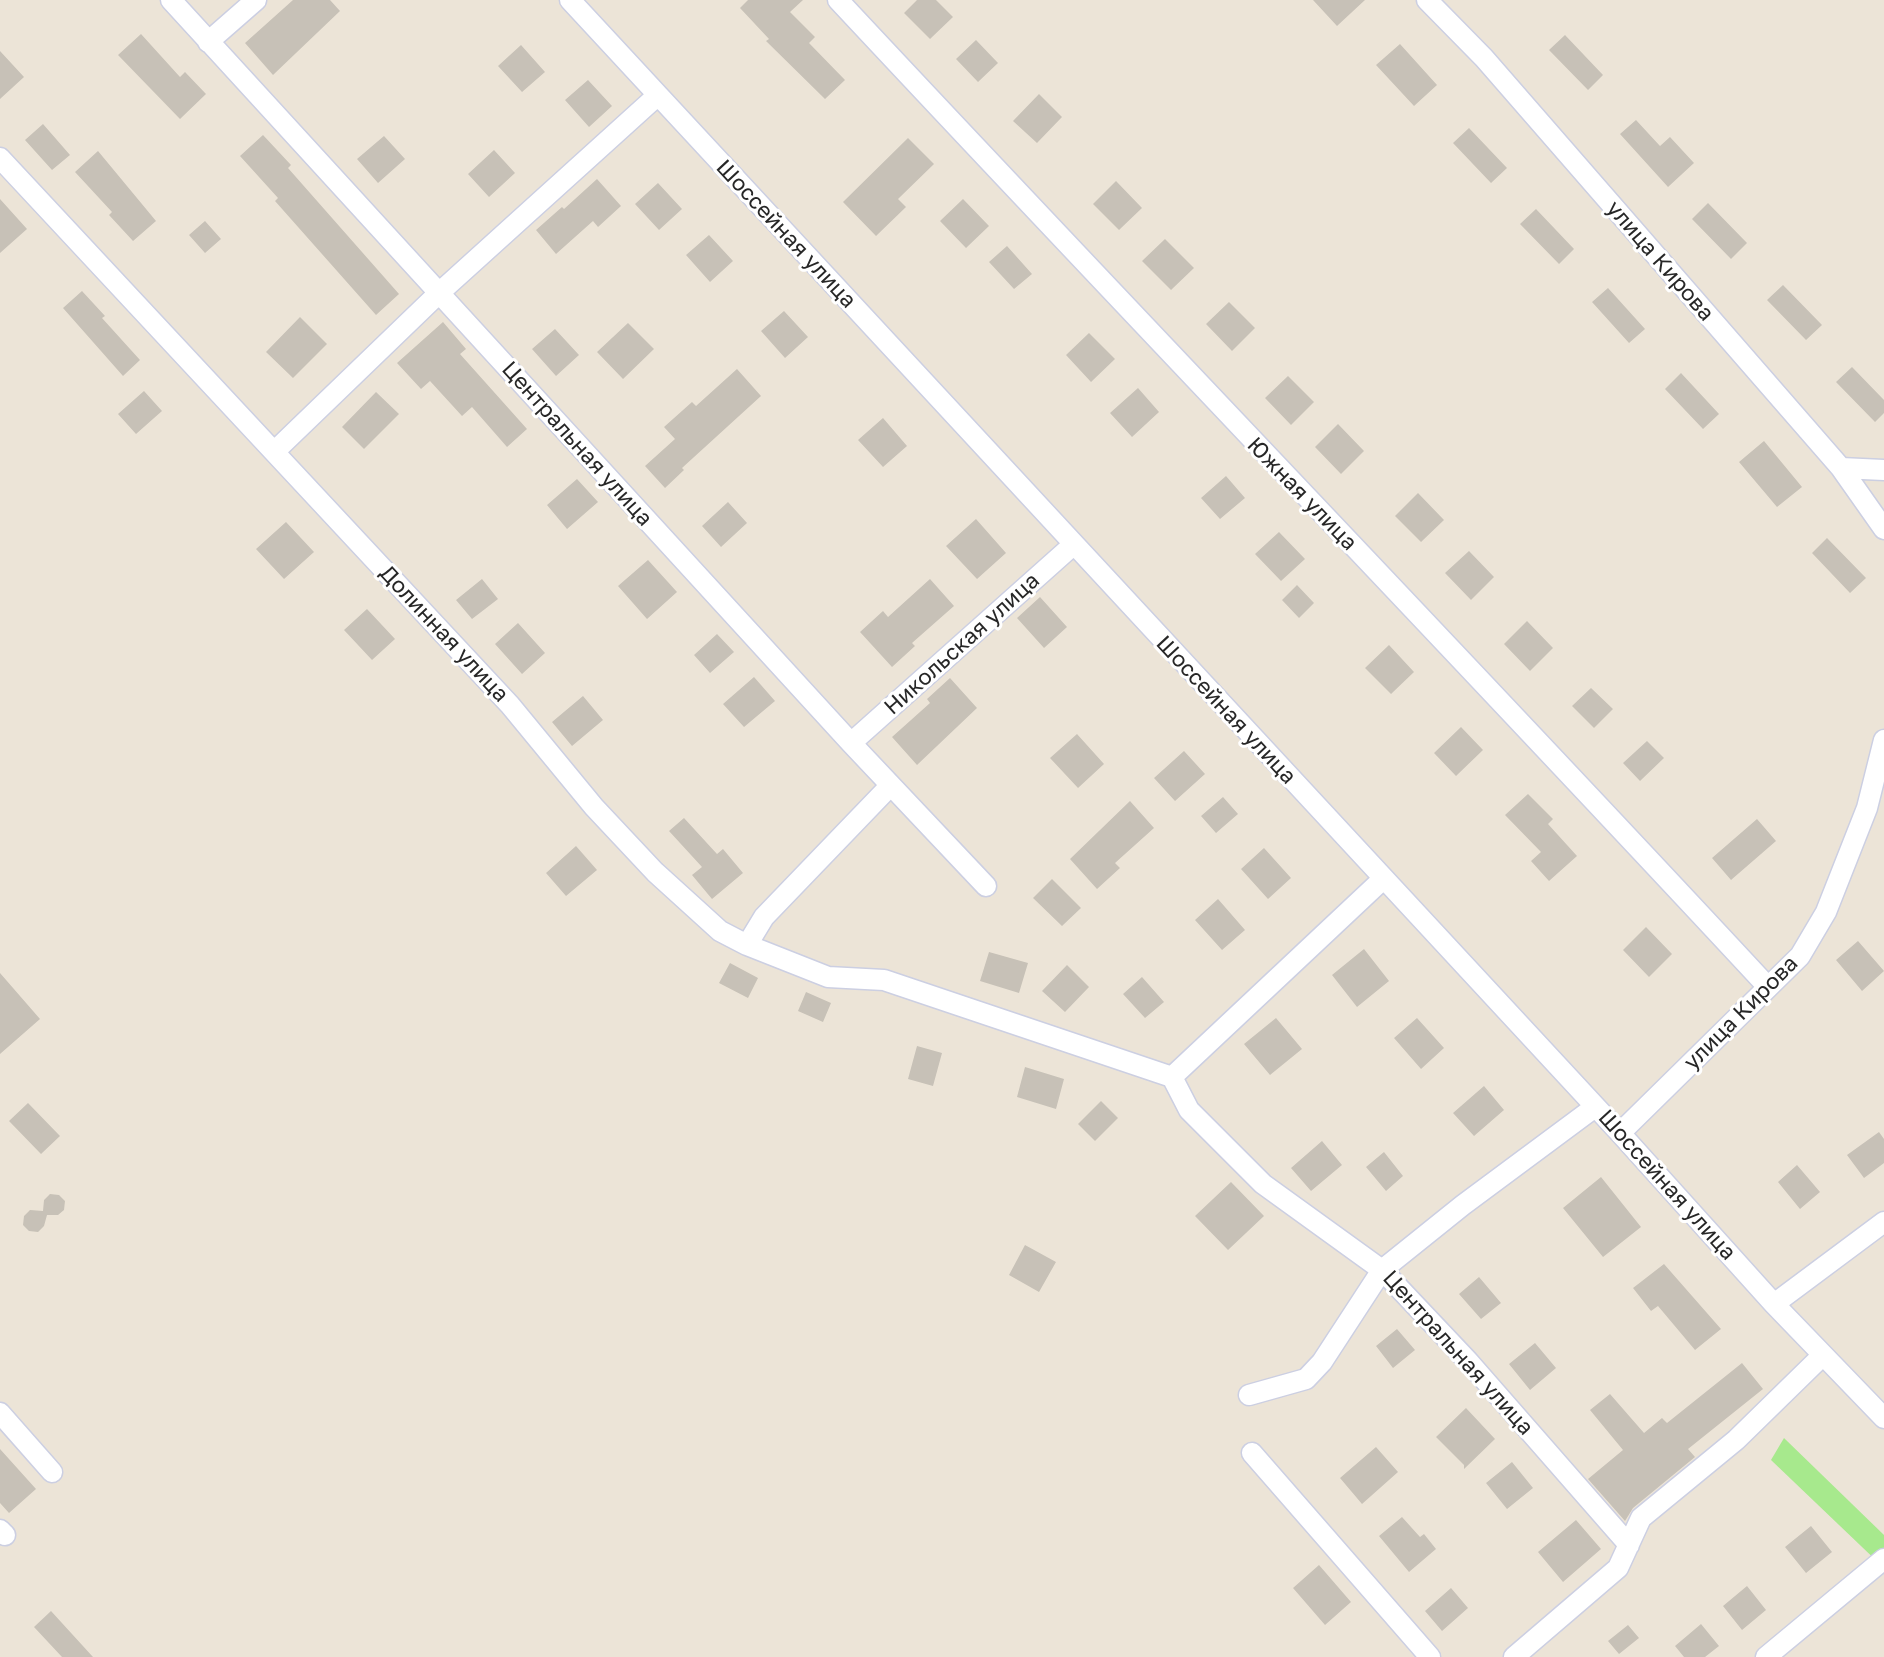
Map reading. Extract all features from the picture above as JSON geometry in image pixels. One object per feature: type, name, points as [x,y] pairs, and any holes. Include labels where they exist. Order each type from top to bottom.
[{"type":"street","name":"Центральная улица","points":[[171,0],[890,786],[986,886]]},
{"type":"street","points":[[208,42],[256,0]]},
{"type":"street","name":"Шоссейная улица","points":[[570,0],[1620,1133],[1774,1304],[1884,1418]]},
{"type":"street","name":"Южная улица","points":[[838,0],[1768,987]]},
{"type":"street","name":"улица Кирова","points":[[1427,0],[1484,58],[1841,468],[1884,529]]},
{"type":"street","points":[[275,451],[439,293],[658,95]]},
{"type":"street","name":"Долинная улица","points":[[0,158],[510,705],[594,807],[655,872],[720,931],[828,977],[884,980],[1172,1077]]},
{"type":"street","points":[[1841,468],[1884,470]]},
{"type":"street","name":"Никольская улица","points":[[851,743],[1073,545]]},
{"type":"street","name":"улица Кирова","points":[[1620,1133],[1800,956],[1826,912],[1867,808],[1884,740]]},
{"type":"street","points":[[747,945],[764,917],[890,786]]},
{"type":"street","points":[[1172,1077],[1383,879]]},
{"type":"street","name":"Центральная улица","points":[[1172,1077],[1189,1110],[1263,1184],[1382,1270],[1468,1361],[1629,1545]]},
{"type":"street","points":[[1249,1395],[1306,1379],[1322,1362],[1382,1270],[1595,1107]]},
{"type":"street","points":[[1774,1304],[1884,1222]]},
{"type":"street","points":[[1514,1657],[1618,1568],[1641,1518],[1736,1440],[1823,1355]]},
{"type":"street","points":[[0,1413],[52,1472]]},
{"type":"street","points":[[1252,1453],[1430,1657]]},
{"type":"street","points":[[1766,1657],[1884,1559]]},
{"type":"green space","points":[[1784,1438],[1884,1535],[1884,1568],[1771,1460]]},
{"type":"building","points":[[293,0],[330,0],[340,11],[273,75],[245,43]]},
{"type":"building","points":[[748,0],[803,0],[790,12],[815,37],[809,43],[845,80],[825,99],[766,41],[769,39],[740,8]]},
{"type":"building","points":[[917,0],[936,0],[953,17],[930,39],[904,13]]},
{"type":"building","points":[[1313,0],[1365,0],[1337,26]]},
{"type":"building","points":[[141,34],[180,77],[185,72],[206,94],[180,119],[118,55]]},
{"type":"building","points":[[1565,35],[1603,75],[1588,90],[1549,50]]},
{"type":"building","points":[[976,40],[998,63],[978,82],[956,59]]},
{"type":"building","points":[[1400,44],[1437,85],[1414,106],[1376,65]]},
{"type":"building","points":[[521,45],[545,72],[522,92],[498,66]]},
{"type":"building","points":[[0,51],[24,77],[0,99]]},
{"type":"building","points":[[588,80],[612,106],[589,127],[565,100]]},
{"type":"building","points":[[1039,94],[1062,117],[1037,143],[1013,121]]},
{"type":"building","points":[[1636,120],[1660,146],[1670,137],[1694,163],[1668,187],[1620,134]]},
{"type":"building","points":[[43,124],[70,155],[52,170],[25,140]]},
{"type":"building","points":[[1469,128],[1507,168],[1491,183],[1453,143]]},
{"type":"building","points":[[263,135],[291,165],[288,168],[399,294],[376,315],[275,201],[278,198],[240,156]]},
{"type":"building","points":[[384,136],[405,159],[378,183],[357,159]]},
{"type":"building","points":[[908,138],[934,164],[898,199],[906,207],[876,236],[843,202]]},
{"type":"building","points":[[494,150],[515,173],[489,197],[468,174]]},
{"type":"building","points":[[98,151],[156,221],[133,241],[109,215],[112,212],[75,172]]},
{"type":"building","points":[[597,179],[621,206],[598,227],[593,221],[556,254],[536,230]]},
{"type":"building","points":[[1116,181],[1142,208],[1119,230],[1093,204]]},
{"type":"building","points":[[658,183],[682,209],[659,230],[635,204]]},
{"type":"building","points":[[0,199],[27,229],[0,253]]},
{"type":"building","points":[[963,199],[989,226],[966,248],[940,221]]},
{"type":"building","points":[[1708,203],[1747,243],[1731,259],[1692,219]]},
{"type":"building","points":[[1536,209],[1574,249],[1559,264],[1520,224]]},
{"type":"building","points":[[205,221],[221,239],[205,253],[189,235]]},
{"type":"building","points":[[709,235],[733,261],[710,282],[686,255]]},
{"type":"building","points":[[1165,239],[1194,268],[1171,290],[1142,261]]},
{"type":"building","points":[[1007,246],[1032,274],[1014,289],[989,262]]},
{"type":"building","points":[[1783,285],[1822,325],[1806,340],[1767,300]]},
{"type":"building","points":[[1608,288],[1645,329],[1629,343],[1592,302]]},
{"type":"building","points":[[82,291],[140,360],[123,376],[63,308]]},
{"type":"building","points":[[1229,302],[1255,328],[1232,351],[1206,324]]},
{"type":"building","points":[[784,311],[808,337],[785,358],[761,331]]},
{"type":"building","points":[[300,317],[327,344],[293,378],[266,352]]},
{"type":"building","points":[[443,322],[466,349],[460,354],[527,429],[507,447],[472,407],[462,416],[430,381],[421,389],[397,363]]},
{"type":"building","points":[[628,323],[654,349],[623,379],[597,352]]},
{"type":"building","points":[[555,329],[579,355],[556,376],[532,349]]},
{"type":"building","points":[[1089,333],[1115,359],[1091,382],[1066,355]]},
{"type":"building","points":[[1852,367],[1884,400],[1884,413],[1875,422],[1836,382]]},
{"type":"building","points":[[737,369],[761,396],[682,468],[684,470],[665,488],[645,466],[675,439],[664,427],[692,402],[696,406]]},
{"type":"building","points":[[1681,373],[1719,414],[1703,429],[1665,389]]},
{"type":"building","points":[[1288,376],[1314,402],[1291,425],[1265,398]]},
{"type":"building","points":[[1138,388],[1159,412],[1132,437],[1110,413]]},
{"type":"building","points":[[144,391],[162,411],[136,434],[118,414]]},
{"type":"building","points":[[376,392],[399,414],[364,449],[342,427]]},
{"type":"building","points":[[883,418],[907,446],[883,467],[858,440]]},
{"type":"building","points":[[1338,424],[1364,451],[1341,474],[1315,447]]},
{"type":"building","points":[[1764,441],[1802,487],[1777,507],[1739,462]]},
{"type":"building","points":[[1226,476],[1245,498],[1220,519],[1201,498]]},
{"type":"building","points":[[577,479],[598,502],[567,529],[547,505]]},
{"type":"building","points":[[1418,493],[1444,520],[1421,542],[1395,516]]},
{"type":"building","points":[[728,502],[747,523],[721,547],[702,526]]},
{"type":"building","points":[[976,519],[1006,553],[977,579],[946,546]]},
{"type":"building","points":[[286,522],[314,552],[284,579],[256,549]]},
{"type":"building","points":[[1279,532],[1305,559],[1281,581],[1255,554]]},
{"type":"building","points":[[1827,538],[1866,578],[1850,593],[1812,553]]},
{"type":"building","points":[[1469,551],[1494,577],[1471,600],[1445,573]]},
{"type":"building","points":[[648,560],[677,592],[647,619],[618,586]]},
{"type":"building","points":[[482,579],[498,599],[472,619],[456,600]]},
{"type":"building","points":[[930,579],[954,606],[912,643],[915,646],[892,667],[860,632],[883,611],[888,617]]},
{"type":"building","points":[[1297,585],[1314,603],[1299,618],[1282,600]]},
{"type":"building","points":[[1040,597],[1067,627],[1044,648],[1017,618]]},
{"type":"building","points":[[367,609],[395,639],[372,660],[344,630]]},
{"type":"building","points":[[1527,621],[1553,648],[1530,671],[1504,644]]},
{"type":"building","points":[[518,623],[545,653],[522,674],[495,644]]},
{"type":"building","points":[[717,634],[734,652],[710,673],[694,655]]},
{"type":"building","points":[[1389,645],[1414,672],[1391,694],[1365,668]]},
{"type":"building","points":[[754,677],[775,701],[744,727],[723,704]]},
{"type":"building","points":[[950,678],[977,708],[917,765],[892,737],[930,703],[927,699]]},
{"type":"building","points":[[1591,688],[1613,709],[1594,728],[1572,706]]},
{"type":"building","points":[[583,696],[603,720],[572,746],[552,722]]},
{"type":"building","points":[[1461,727],[1483,750],[1456,776],[1434,753]]},
{"type":"building","points":[[1077,734],[1104,764],[1078,788],[1050,758]]},
{"type":"building","points":[[1647,741],[1664,758],[1640,781],[1623,763]]},
{"type":"building","points":[[1184,751],[1205,774],[1175,801],[1154,778]]},
{"type":"building","points":[[1528,794],[1553,819],[1548,824],[1577,856],[1549,881],[1531,861],[1541,852],[1505,815]]},
{"type":"building","points":[[1223,797],[1238,814],[1216,833],[1201,816]]},
{"type":"building","points":[[1130,801],[1154,828],[1115,863],[1120,868],[1097,889],[1070,859]]},
{"type":"building","points":[[684,818],[717,854],[723,849],[743,873],[712,899],[692,875],[702,867],[669,831]]},
{"type":"building","points":[[1757,819],[1776,841],[1731,880],[1712,858]]},
{"type":"building","points":[[576,846],[597,870],[566,896],[546,873]]},
{"type":"building","points":[[1264,848],[1291,878],[1268,899],[1241,869]]},
{"type":"building","points":[[1052,879],[1081,908],[1062,926],[1033,898]]},
{"type":"building","points":[[1218,899],[1245,930],[1222,950],[1195,920]]},
{"type":"building","points":[[1646,927],[1672,954],[1649,977],[1623,950]]},
{"type":"building","points":[[1858,941],[1884,971],[1862,991],[1836,960]]},
{"type":"building","points":[[1364,949],[1389,981],[1357,1007],[1332,975]]},
{"type":"building","points":[[989,952],[1028,963],[1019,993],[980,981]]},
{"type":"building","points":[[730,963],[758,978],[748,998],[719,983]]},
{"type":"building","points":[[1067,965],[1089,987],[1065,1012],[1042,991]]},
{"type":"building","points":[[0,973],[40,1019],[0,1054]]},
{"type":"building","points":[[1142,977],[1164,1002],[1145,1018],[1123,994]]},
{"type":"building","points":[[806,992],[831,1003],[823,1022],[798,1011]]},
{"type":"building","points":[[1276,1018],[1302,1049],[1270,1075],[1244,1044]]},
{"type":"building","points":[[1417,1018],[1444,1048],[1421,1069],[1394,1038]]},
{"type":"building","points":[[917,1046],[942,1053],[933,1086],[908,1079]]},
{"type":"building","points":[[1025,1067],[1064,1079],[1056,1109],[1017,1097]]},
{"type":"building","points":[[1484,1086],[1504,1110],[1474,1136],[1453,1113]]},
{"type":"building","points":[[1101,1101],[1118,1118],[1095,1141],[1078,1124]]},
{"type":"building","points":[[28,1103],[60,1136],[41,1154],[9,1121]]},
{"type":"building","points":[[1879,1132],[1884,1139],[1884,1163],[1864,1178],[1847,1155]]},
{"type":"building","points":[[1322,1141],[1342,1165],[1311,1191],[1291,1168]]},
{"type":"building","points":[[1384,1152],[1403,1176],[1386,1191],[1366,1167]]},
{"type":"building","points":[[1797,1165],[1820,1192],[1800,1209],[1778,1182]]},
{"type":"building","points":[[1601,1177],[1641,1227],[1603,1257],[1563,1208]]},
{"type":"building","points":[[1231,1182],[1264,1216],[1228,1250],[1195,1216]]},
{"type":"building","points":[[50,1194],[59,1195],[65,1201],[64,1210],[58,1215],[47,1215],[44,1226],[38,1232],[29,1231],[23,1225],[24,1216],[30,1210],[43,1211],[44,1200]]},
{"type":"building","points":[[1025,1245],[1056,1262],[1039,1292],[1009,1275]]},
{"type":"building","points":[[1664,1264],[1721,1329],[1695,1350],[1658,1306],[1651,1311],[1633,1288]]},
{"type":"building","points":[[1479,1277],[1501,1303],[1481,1319],[1459,1294]]},
{"type":"building","points":[[1397,1329],[1415,1350],[1393,1368],[1376,1346]]},
{"type":"building","points":[[1535,1343],[1556,1368],[1530,1390],[1509,1364]]},
{"type":"building","points":[[1742,1363],[1763,1389],[1688,1449],[1695,1457],[1633,1508],[1625,1521],[1588,1479],[1623,1450],[1590,1410],[1610,1394],[1644,1433],[1662,1418],[1667,1423]]},
{"type":"building","points":[[1466,1408],[1495,1439],[1464,1469],[1464,1465],[1436,1437]]},
{"type":"building","points":[[1376,1447],[1398,1472],[1362,1504],[1340,1478]]},
{"type":"building","points":[[0,1449],[36,1489],[9,1513],[0,1503]]},
{"type":"building","points":[[1512,1462],[1533,1488],[1507,1509],[1486,1483]]},
{"type":"building","points":[[1402,1517],[1420,1537],[1424,1534],[1436,1549],[1409,1572],[1379,1536]]},
{"type":"building","points":[[1576,1520],[1601,1549],[1563,1582],[1538,1552]]},
{"type":"building","points":[[1811,1526],[1832,1552],[1806,1573],[1785,1547]]},
{"type":"building","points":[[1319,1565],[1351,1602],[1325,1625],[1293,1588]]},
{"type":"building","points":[[1747,1586],[1766,1610],[1742,1630],[1723,1606]]},
{"type":"building","points":[[1451,1588],[1468,1608],[1442,1631],[1425,1611]]},
{"type":"building","points":[[51,1611],[93,1657],[62,1657],[34,1627]]},
{"type":"building","points":[[1701,1624],[1719,1646],[1705,1657],[1684,1657],[1675,1646]]},
{"type":"building","points":[[1628,1625],[1639,1638],[1619,1654],[1608,1641]]}]
